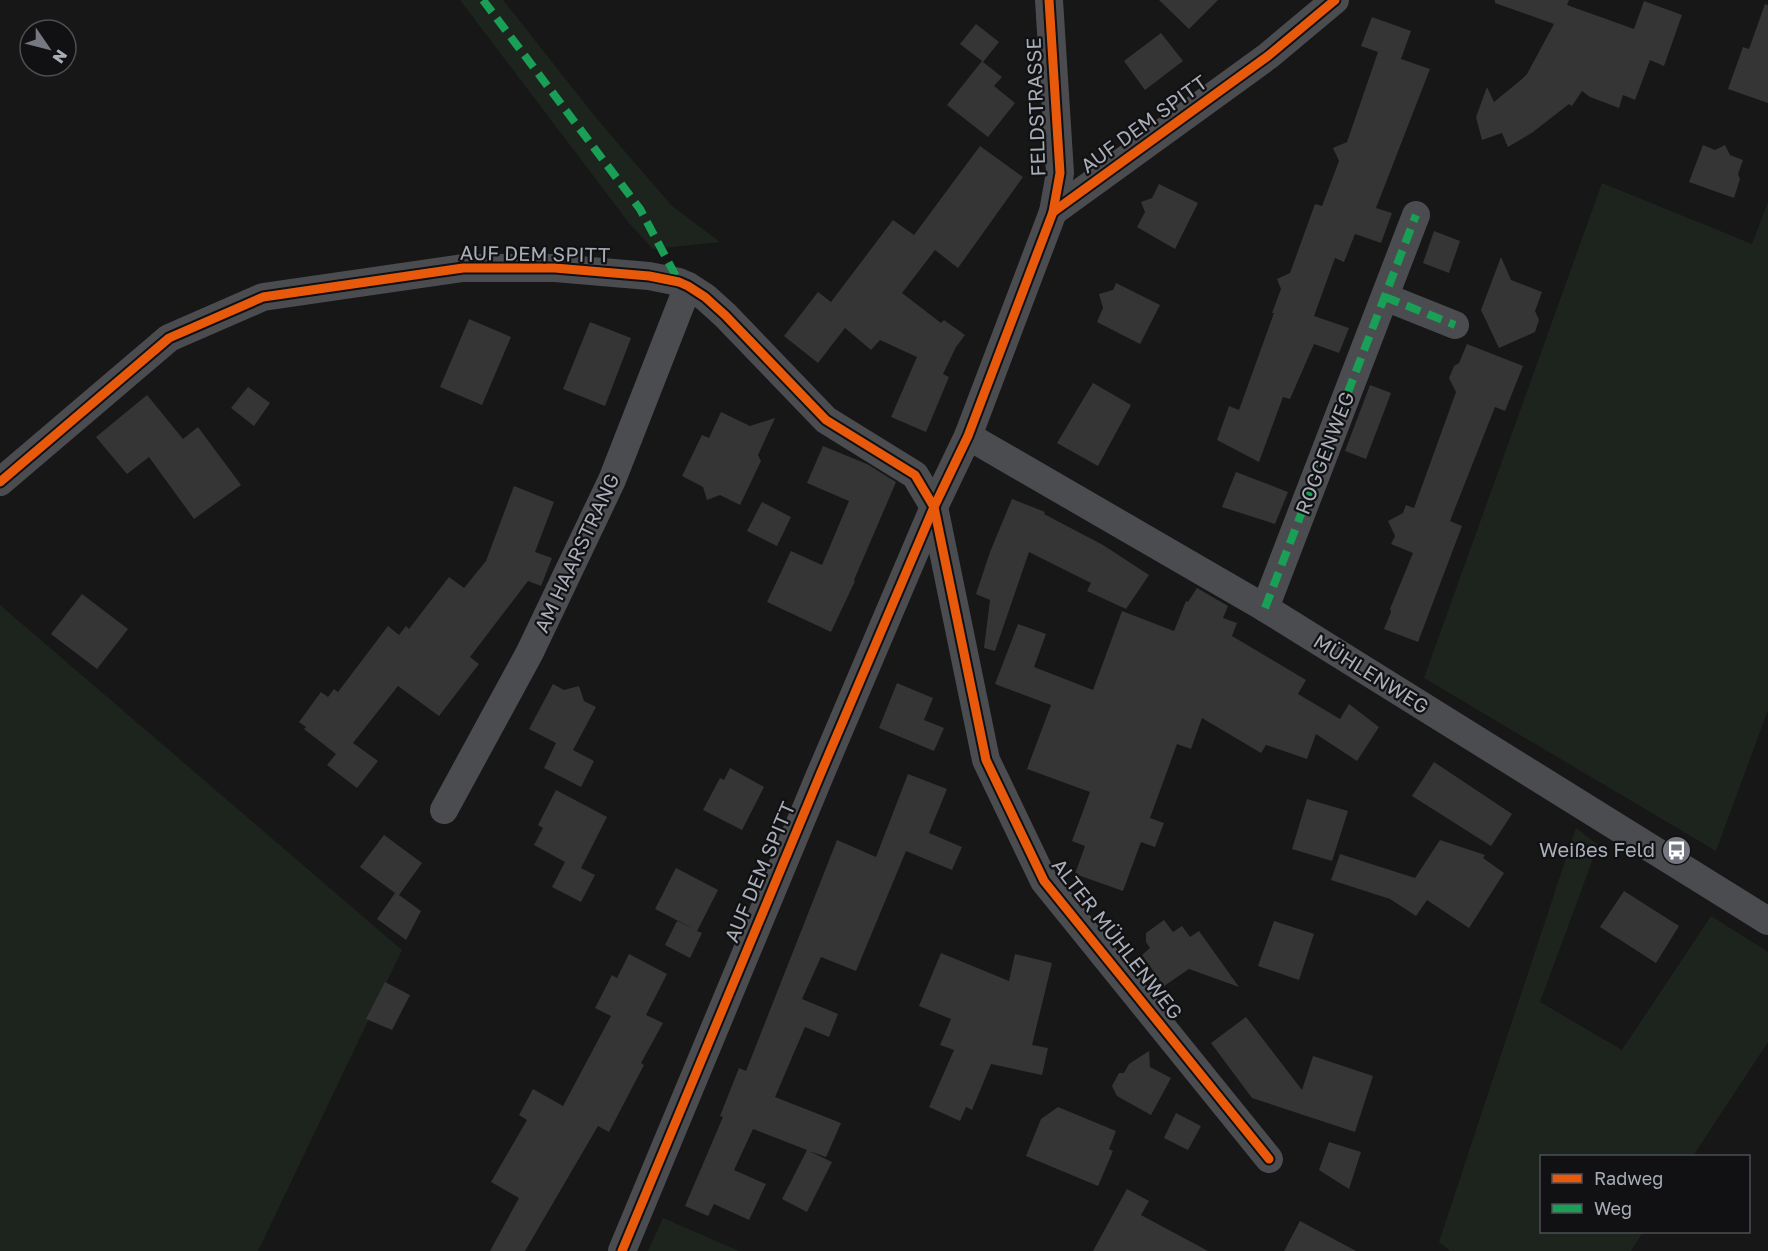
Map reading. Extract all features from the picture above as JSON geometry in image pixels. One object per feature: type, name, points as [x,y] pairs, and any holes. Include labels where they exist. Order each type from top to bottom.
[{"type":"street","name":"FELDSTRASSE","points":[[1049,0],[1060,172],[1053,212]]},
{"type":"street","name":"AUF DEM SPITT","points":[[622,1251],[820,775],[934,507],[968,436],[1053,212],[1268,56],[1335,0]]},
{"type":"street","name":"ROGGENWEG","points":[[1265,608],[1416,215]]},
{"type":"street","name":"AUF DEM SPITT","points":[[0,482],[169,338],[263,297],[463,268],[555,268],[649,276],[688,285],[725,315],[826,420],[915,475],[934,507]]},
{"type":"street","name":"AM HAARSTRANG","points":[[444,810],[530,652],[612,480],[688,285]]},
{"type":"street","points":[[1385,297],[1455,325]]},
{"type":"street","name":"MÜHLENWEG","points":[[968,436],[1265,608],[1768,921]]},
{"type":"street","name":"ALTER MÜHLENWEG","points":[[934,507],[986,760],[1044,881],[1269,1159]]},
{"type":"shaded area","points":[[460,0],[503,0],[597,119],[672,206],[720,242],[653,249],[629,223]]},
{"type":"shaded area","points":[[1602,183],[1752,244],[1768,202],[1768,710],[1716,851],[1424,678]]},
{"type":"shaded area","points":[[0,605],[402,950],[258,1251],[0,1251]]},
{"type":"shaded area","points":[[1576,828],[1598,845],[1540,1002],[1622,1050],[1711,916],[1768,952],[1768,1042],[1694,1155],[1540,1155],[1540,1233],[1642,1233],[1631,1251],[1450,1251],[1439,1242]]},
{"type":"shaded area","points":[[663,1218],[739,1251],[648,1251]]},
{"type":"building","points":[[1159,0],[1218,0],[1189,29]]},
{"type":"building","points":[[1495,0],[1569,0],[1567,5],[1634,29],[1644,1],[1682,15],[1664,66],[1650,60],[1635,100],[1623,95],[1619,108],[1590,97],[1582,91],[1572,106],[1569,104],[1533,132],[1508,147],[1502,133],[1482,140],[1476,117],[1487,87],[1494,102],[1522,79],[1527,74],[1554,24],[1495,3]]},
{"type":"building","points":[[1765,4],[1768,5],[1768,103],[1728,89],[1743,47],[1749,49]]},
{"type":"building","points":[[1372,17],[1411,31],[1401,59],[1430,69],[1376,208],[1392,213],[1381,243],[1355,234],[1344,262],[1335,258],[1314,316],[1349,328],[1339,353],[1314,344],[1290,399],[1283,397],[1259,462],[1217,440],[1229,406],[1239,410],[1281,289],[1277,279],[1290,273],[1315,204],[1322,206],[1339,161],[1333,148],[1347,142],[1378,52],[1361,46]]},
{"type":"building","points":[[976,24],[999,42],[983,62],[1002,77],[994,86],[1015,103],[988,137],[947,105],[982,61],[960,44]]},
{"type":"building","points":[[1161,33],[1183,61],[1145,90],[1124,61]]},
{"type":"building","points":[[1703,145],[1715,150],[1725,145],[1730,155],[1743,160],[1734,198],[1689,182]]},
{"type":"building","points":[[980,146],[1023,177],[958,268],[935,250],[902,293],[941,323],[944,320],[965,335],[956,347],[943,374],[949,377],[926,432],[891,417],[917,357],[880,340],[871,350],[845,328],[818,363],[784,336],[818,292],[831,302],[893,220],[914,235]]},
{"type":"building","points":[[1159,184],[1198,203],[1175,249],[1137,227],[1145,212],[1141,202],[1152,198]]},
{"type":"building","points":[[1434,231],[1460,241],[1449,273],[1423,263]]},
{"type":"building","points":[[1501,257],[1511,280],[1542,292],[1535,311],[1539,320],[1535,332],[1499,348],[1481,310]]},
{"type":"building","points":[[1116,283],[1160,305],[1140,344],[1097,322],[1103,308],[1099,294],[1113,290]]},
{"type":"building","points":[[469,319],[511,337],[482,405],[440,387]]},
{"type":"building","points":[[590,322],[631,338],[605,406],[563,389]]},
{"type":"building","points":[[1467,344],[1523,366],[1505,411],[1495,407],[1450,521],[1462,526],[1418,642],[1384,629],[1413,553],[1391,544],[1395,536],[1388,521],[1403,513],[1406,505],[1414,508],[1456,392],[1449,378],[1454,366],[1459,363]]},
{"type":"building","points":[[1093,383],[1131,405],[1098,466],[1057,443]]},
{"type":"building","points":[[1370,385],[1391,393],[1366,459],[1345,451]]},
{"type":"building","points":[[248,387],[270,403],[254,426],[231,408]]},
{"type":"building","points":[[147,395],[183,439],[198,427],[241,485],[194,519],[149,457],[127,474],[96,437]]},
{"type":"building","points":[[721,412],[750,426],[775,418],[758,455],[761,461],[740,505],[720,495],[707,500],[703,487],[682,476],[702,435],[709,438]]},
{"type":"building","points":[[823,446],[867,464],[896,482],[831,632],[767,602],[791,551],[822,565],[849,501],[807,483]]},
{"type":"building","points":[[1236,472],[1288,492],[1275,524],[1222,507]]},
{"type":"building","points":[[514,486],[554,502],[535,552],[552,558],[541,586],[528,581],[470,657],[479,664],[439,716],[398,686],[353,743],[378,761],[357,788],[327,765],[336,754],[304,729],[306,727],[299,722],[321,692],[328,697],[334,689],[338,692],[388,626],[399,635],[406,626],[409,629],[449,577],[464,588],[486,561]]},
{"type":"building","points":[[1012,499],[1045,512],[1044,514],[1103,545],[1149,575],[1126,609],[1087,591],[1091,583],[1029,552],[995,651],[984,648],[990,600],[976,594]]},
{"type":"building","points":[[762,502],[791,517],[777,546],[747,531]]},
{"type":"building","points":[[1197,588],[1228,606],[1223,618],[1237,623],[1232,636],[1306,680],[1298,694],[1340,719],[1349,704],[1379,727],[1357,761],[1316,734],[1307,759],[1266,745],[1261,753],[1202,718],[1191,749],[1177,744],[1150,818],[1164,823],[1155,847],[1141,842],[1123,891],[1075,874],[1085,846],[1072,841],[1090,792],[1027,769],[1051,705],[995,684],[1018,624],[1046,634],[1034,667],[1093,690],[1122,611],[1174,631],[1186,601],[1188,602]]},
{"type":"building","points":[[82,594],[128,629],[97,669],[51,634]]},
{"type":"building","points":[[897,683],[933,698],[924,720],[944,728],[934,751],[879,728]]},
{"type":"building","points":[[553,684],[564,690],[579,686],[584,701],[596,707],[573,750],[594,761],[581,787],[544,768],[556,743],[529,729]]},
{"type":"building","points":[[1434,762],[1512,814],[1491,846],[1412,796]]},
{"type":"building","points":[[730,768],[764,787],[742,830],[703,810],[720,778],[724,780]]},
{"type":"building","points":[[908,774],[947,789],[929,833],[962,847],[952,870],[906,851],[856,971],[821,957],[802,999],[838,1014],[829,1037],[805,1027],[775,1097],[841,1123],[826,1157],[809,1151],[832,1162],[807,1212],[782,1199],[807,1150],[753,1129],[734,1170],[766,1184],[749,1220],[714,1204],[708,1216],[685,1206],[723,1117],[720,1116],[739,1068],[746,1071],[837,840],[876,857]]},
{"type":"building","points":[[556,790],[607,817],[581,868],[595,875],[581,902],[552,887],[565,862],[534,845],[543,828],[538,825]]},
{"type":"building","points":[[1307,799],[1348,811],[1332,861],[1292,849]]},
{"type":"building","points":[[384,835],[422,863],[399,895],[421,911],[406,940],[377,919],[395,893],[360,867]]},
{"type":"building","points":[[1440,840],[1485,855],[1483,858],[1504,873],[1469,928],[1427,900],[1416,916],[1390,899],[1331,880],[1340,854],[1415,878]]},
{"type":"building","points":[[676,868],[718,890],[697,931],[702,933],[690,958],[665,945],[677,921],[694,929],[655,909]]},
{"type":"building","points":[[1624,891],[1679,926],[1656,963],[1600,927]]},
{"type":"building","points":[[1164,920],[1173,932],[1182,926],[1190,937],[1199,931],[1239,987],[1189,969],[1164,986],[1142,955],[1150,948],[1146,942],[1146,933]]},
{"type":"building","points":[[1274,921],[1314,934],[1299,980],[1258,966]]},
{"type":"building","points":[[941,953],[1009,981],[1015,954],[1052,963],[1032,1045],[1048,1048],[1042,1075],[991,1064],[972,1110],[966,1107],[960,1121],[929,1107],[954,1050],[940,1045],[951,1019],[919,1006]]},
{"type":"building","points":[[629,954],[667,974],[646,1015],[663,1023],[641,1063],[644,1065],[609,1132],[598,1126],[525,1251],[490,1251],[519,1198],[491,1182],[527,1120],[519,1115],[533,1089],[563,1106],[611,1016],[595,1008],[612,975],[617,978]]},
{"type":"building","points":[[385,982],[410,995],[392,1030],[366,1019]]},
{"type":"building","points":[[1246,1017],[1302,1090],[1313,1056],[1373,1076],[1355,1132],[1252,1098],[1211,1043]]},
{"type":"building","points":[[1149,1051],[1150,1067],[1171,1078],[1151,1115],[1117,1096],[1112,1086],[1119,1073],[1124,1073],[1129,1064]]},
{"type":"building","points":[[1058,1107],[1116,1131],[1109,1149],[1113,1151],[1098,1186],[1026,1156],[1041,1119]]},
{"type":"building","points":[[1176,1113],[1201,1126],[1188,1150],[1164,1138]]},
{"type":"building","points":[[1329,1142],[1361,1152],[1349,1189],[1319,1170]]},
{"type":"building","points":[[1127,1189],[1149,1201],[1141,1215],[1208,1251],[1093,1251]]},
{"type":"building","points":[[1300,1221],[1356,1251],[1284,1251]]},
{"type":"marked path","points":[[483,0],[640,209],[679,282]]},
{"type":"marked path","points":[[1265,608],[1416,215]]},
{"type":"marked path","points":[[1385,297],[1455,325]]},
{"type":"cycle path","points":[[622,1251],[820,775],[934,507],[968,436],[1053,212],[1060,173],[1049,0]]},
{"type":"cycle path","points":[[1053,212],[1268,56],[1335,0]]},
{"type":"cycle path","points":[[0,482],[169,338],[263,297],[463,268],[555,268],[649,276],[688,286],[705,297],[725,315],[826,420],[915,475],[934,507],[986,760],[1044,881],[1269,1159]]},
{"type":"place","name":"Weißes Feld","points":[[1676,850]]}]
